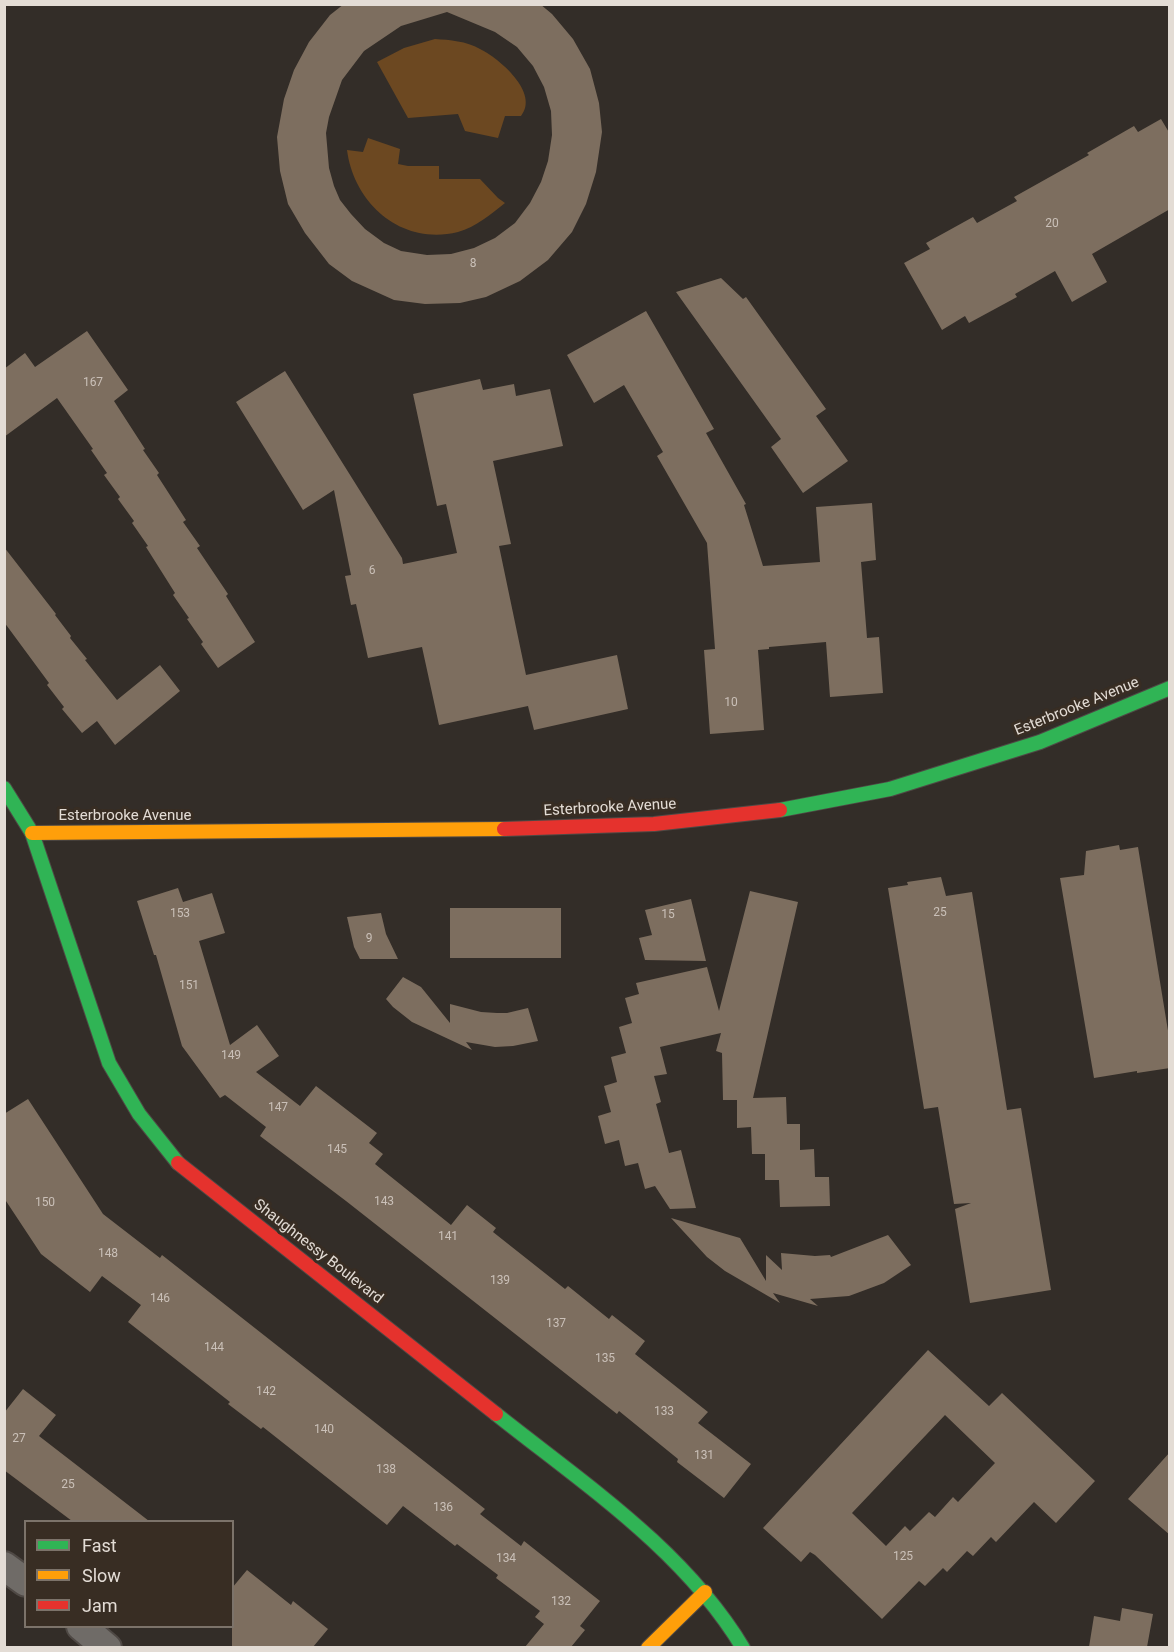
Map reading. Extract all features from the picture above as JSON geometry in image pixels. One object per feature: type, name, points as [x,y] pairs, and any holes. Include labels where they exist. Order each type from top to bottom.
[{"type":"street","name":"Esterbrooke Avenue","points":[[32,833],[483,830],[654,824],[773,812],[890,789],[1040,742],[1170,687]]},
{"type":"street","name":"Shaughnessy Boulevard","points":[[4,788],[32,833],[109,1063],[120,1087],[144,1124],[175,1161],[615,1508],[673,1558],[705,1592],[743,1647]]},
{"type":"street","points":[[4,1566],[24,1581]]},
{"type":"street","points":[[648,1647],[705,1592]]},
{"type":"street","points":[[83,1628],[107,1647]]},
{"type":"shaded area","points":[[435,39],[452,40],[475,46],[497,60],[515,77],[525,97],[525,107],[521,116],[505,116],[498,138],[465,131],[458,114],[408,118],[377,62],[404,48]]},
{"type":"shaded area","points":[[368,138],[400,149],[398,164],[439,166],[439,179],[480,179],[505,203],[477,224],[458,232],[437,235],[418,233],[400,226],[370,203],[359,188],[351,170],[347,150],[363,152]]},
{"type":"building","points":[[344,4],[540,4],[552,14],[573,39],[590,69],[599,103],[602,132],[596,172],[586,204],[572,232],[548,260],[520,281],[486,297],[460,303],[425,304],[394,300],[352,281],[329,264],[305,233],[288,204],[280,171],[277,137],[284,99],[294,70],[309,42],[330,15]],"holes":[[[447,12],[495,32],[517,47],[533,66],[544,87],[551,111],[552,135],[548,161],[541,182],[530,203],[515,223],[495,238],[474,248],[451,254],[427,255],[401,251],[384,243],[365,229],[340,200],[329,168],[326,133],[342,80],[364,51],[401,26]]]},
{"type":"building","points":[[1161,119],[1170,134],[1170,209],[1092,254],[1107,282],[1072,302],[1055,271],[1015,294],[1017,297],[969,323],[965,316],[942,330],[904,263],[930,249],[926,243],[973,217],[977,223],[1017,201],[1014,197],[1089,155],[1087,153],[1134,126],[1138,132]]},
{"type":"building","points":[[721,278],[743,299],[746,297],[826,409],[816,416],[848,461],[803,493],[771,447],[781,439],[676,292]]},
{"type":"building","points":[[646,311],[714,429],[706,433],[746,504],[744,505],[763,566],[820,562],[816,507],[872,503],[876,560],[861,562],[867,638],[879,637],[883,693],[830,697],[826,642],[769,647],[769,649],[758,650],[764,730],[710,734],[704,650],[715,649],[707,543],[657,456],[663,452],[624,385],[594,403],[567,355]]},
{"type":"building","points":[[87,331],[128,390],[114,401],[186,520],[183,522],[200,546],[197,548],[228,594],[226,596],[255,642],[218,668],[201,644],[203,642],[173,595],[175,593],[146,547],[148,546],[132,523],[134,521],[118,499],[120,497],[104,475],[107,473],[91,450],[93,449],[57,398],[4,437],[4,369],[25,353],[35,367]]},
{"type":"building","points":[[285,371],[402,558],[403,564],[457,553],[446,504],[437,506],[413,394],[480,379],[483,390],[514,384],[516,396],[550,389],[563,446],[493,461],[511,544],[499,546],[526,675],[617,655],[628,709],[534,730],[528,706],[439,725],[422,647],[368,658],[356,604],[351,605],[345,576],[351,575],[334,490],[303,510],[236,402]]},
{"type":"building","points":[[4,547],[56,614],[71,636],[70,638],[87,659],[85,660],[117,700],[160,665],[180,691],[115,745],[97,721],[82,733],[62,709],[64,707],[47,685],[49,683],[4,622]]},
{"type":"building","points":[[1119,845],[1120,850],[1138,847],[1170,1043],[1170,1068],[1094,1078],[1060,878],[1084,875],[1086,851]]},
{"type":"building","points":[[941,877],[946,896],[972,892],[1007,1110],[1021,1108],[1051,1290],[970,1303],[955,1209],[971,1203],[954,1204],[938,1107],[924,1109],[888,888],[908,885],[907,882]]},
{"type":"building","points":[[178,888],[183,902],[212,893],[225,933],[199,941],[230,1045],[257,1025],[279,1056],[256,1072],[300,1106],[316,1086],[377,1133],[369,1143],[383,1154],[375,1164],[451,1225],[467,1205],[496,1228],[493,1232],[565,1289],[568,1286],[609,1319],[612,1315],[645,1341],[635,1354],[708,1412],[698,1423],[751,1464],[724,1498],[677,1462],[678,1459],[619,1411],[617,1414],[260,1136],[266,1127],[225,1095],[220,1098],[182,1046],[156,955],[154,955],[137,901]]},
{"type":"building","points":[[750,891],[798,902],[753,1098],[786,1097],[787,1124],[800,1124],[800,1150],[814,1149],[815,1177],[829,1177],[830,1206],[780,1207],[779,1180],[765,1180],[765,1154],[752,1154],[751,1127],[737,1128],[737,1100],[723,1100],[722,1053],[716,1051],[721,1033],[660,1047],[667,1074],[654,1076],[661,1102],[656,1104],[669,1153],[681,1150],[696,1208],[670,1209],[655,1186],[645,1189],[638,1163],[625,1166],[619,1140],[605,1144],[598,1116],[611,1112],[604,1086],[617,1082],[611,1057],[626,1053],[619,1027],[632,1023],[625,998],[639,994],[636,983],[707,967],[719,1011]]},
{"type":"building","points":[[691,899],[706,961],[645,960],[639,938],[652,935],[645,910]]},
{"type":"building","points":[[450,908],[561,908],[561,958],[450,958]]},
{"type":"building","points":[[381,913],[386,934],[398,959],[360,959],[354,947],[347,917]]},
{"type":"building","points":[[403,977],[421,987],[450,1023],[450,1004],[481,1012],[497,1013],[528,1008],[538,1041],[495,1047],[466,1042],[472,1050],[412,1022],[386,999]]},
{"type":"building","points":[[28,1099],[103,1214],[160,1258],[162,1255],[485,1509],[480,1514],[521,1546],[524,1541],[600,1601],[580,1626],[585,1630],[571,1647],[525,1647],[544,1624],[535,1617],[540,1611],[496,1578],[498,1575],[457,1544],[455,1546],[403,1506],[387,1525],[263,1427],[261,1429],[228,1404],[230,1402],[128,1322],[141,1305],[102,1276],[90,1292],[41,1254],[4,1198],[4,1114]]},
{"type":"building","points":[[671,1218],[740,1238],[766,1281],[766,1255],[782,1270],[781,1253],[830,1255],[831,1257],[888,1235],[911,1265],[884,1283],[849,1296],[810,1299],[818,1306],[773,1293],[780,1303],[725,1271],[707,1257]]},
{"type":"building","points":[[928,1350],[989,1406],[1002,1393],[1095,1481],[1056,1523],[1034,1502],[996,1542],[991,1537],[973,1556],[967,1551],[947,1572],[943,1568],[925,1586],[919,1581],[882,1619],[815,1555],[810,1552],[801,1562],[763,1528]],"holes":[[[945,1415],[995,1463],[958,1502],[953,1497],[935,1517],[929,1512],[910,1531],[905,1526],[886,1546],[852,1513]]]},
{"type":"building","points":[[23,1389],[56,1415],[39,1436],[148,1520],[71,1520],[4,1470],[4,1413]]},
{"type":"building","points":[[1170,1452],[1170,1535],[1128,1499]]},
{"type":"building","points":[[247,1570],[291,1605],[293,1601],[328,1629],[313,1647],[232,1647],[234,1586]]},
{"type":"building","points":[[1122,1608],[1153,1614],[1147,1647],[1089,1647],[1094,1616],[1120,1621]]},
{"type":"traffic: fast","points":[[780,810],[890,789],[1040,742],[1170,688]]},
{"type":"traffic: fast","points":[[4,788],[32,833],[109,1063],[139,1114],[178,1163]]},
{"type":"traffic: fast","points":[[496,1414],[597,1493],[662,1549],[692,1580],[743,1648]]},
{"type":"traffic: slow","points":[[32,833],[504,829]]},
{"type":"traffic: slow","points":[[648,1648],[705,1592]]},
{"type":"traffic: jam","points":[[504,829],[654,824],[780,810]]},
{"type":"traffic: jam","points":[[178,1163],[496,1414]]}]
